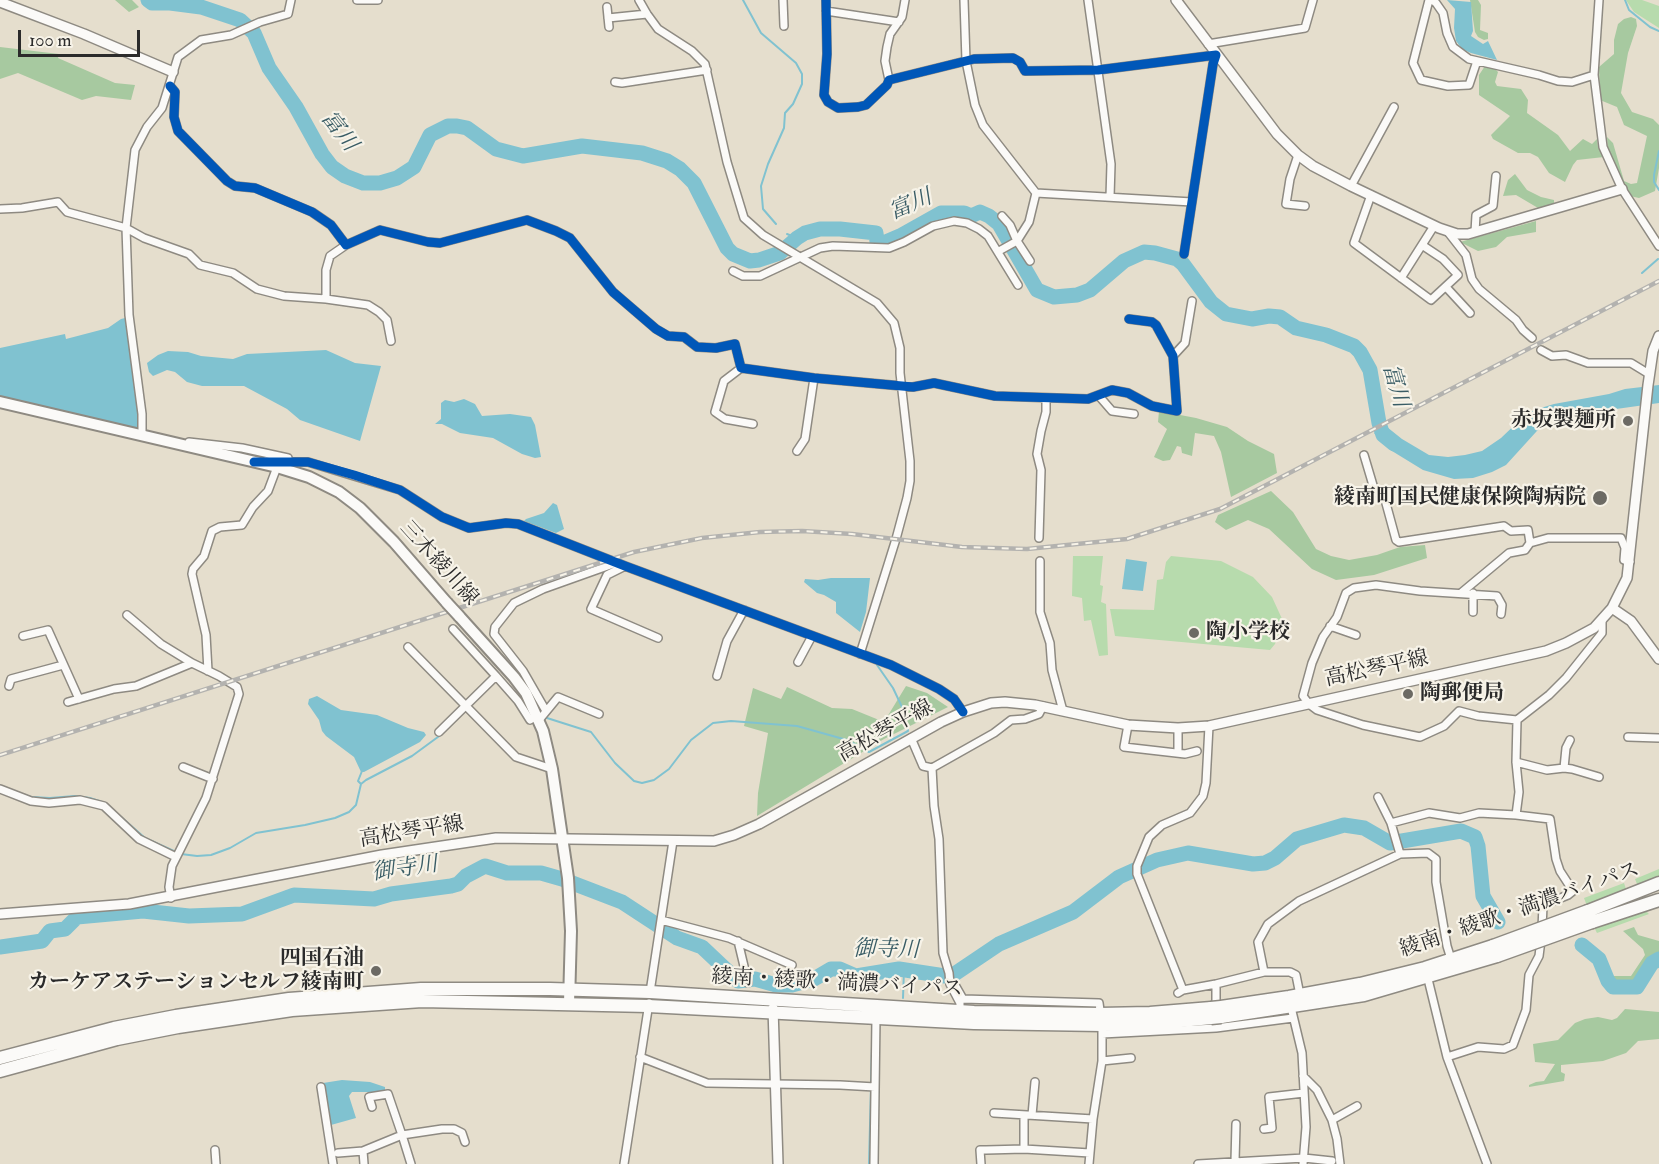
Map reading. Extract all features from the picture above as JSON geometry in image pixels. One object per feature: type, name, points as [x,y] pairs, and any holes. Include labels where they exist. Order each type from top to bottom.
[{"type":"highway","name":"綾南・綾歌・満濃バイパス","points":[[1590,917],[1659,883]]},
{"type":"highway","name":"綾南・綾歌・満濃バイパス","points":[[0,1071],[117,1039],[178,1027],[346,1005],[422,1001],[569,997],[650,992],[876,1018],[974,1023],[1101,1024],[1150,1013],[1216,1016],[1293,1004],[1360,984],[1426,972],[1495,951],[1590,917],[1659,900]]},
{"type":"highway","name":"綾南・綾歌・満濃バイパス","points":[[1426,972],[1451,959],[1495,951]]},
{"type":"highway","name":"綾南・綾歌・満濃バイパス","points":[[0,1058],[124,1026],[197,1013],[289,999],[421,989],[569,997],[648,1006],[960,1011],[1101,1024]]},
{"type":"main road","points":[[1176,0],[1277,134],[1298,155],[1313,166],[1351,186],[1448,232],[1468,234],[1622,189]]},
{"type":"main road","points":[[0,2],[84,34],[173,72]]},
{"type":"main road","name":"高松琴平線","points":[[0,914],[129,904],[171,898],[382,855],[496,838],[714,841],[759,824],[911,738],[963,712],[991,703],[1005,702],[1043,706],[1128,725],[1178,728],[1209,726],[1546,651],[1584,634],[1602,620],[1612,608],[1627,578],[1649,374],[1655,358],[1658,335]]},
{"type":"main road","name":"三木綾川線","points":[[0,402],[299,474],[339,492],[360,508],[394,542],[514,677],[541,716],[552,769],[568,878],[571,931],[569,997]]},
{"type":"main road","points":[[1612,608],[1631,621],[1659,659]]},
{"type":"main road","points":[[773,1007],[778,1164]]},
{"type":"street","points":[[142,436],[129,315],[126,228],[135,150],[147,127],[162,108],[178,57],[187,48],[201,40],[231,35],[288,14],[291,0]]},
{"type":"street","points":[[357,0],[378,0]]},
{"type":"street","points":[[639,0],[646,14],[658,29],[692,51],[705,64],[741,213],[755,229],[773,241],[877,303],[894,322],[897,332],[910,461],[910,481],[907,498],[860,654]]},
{"type":"street","points":[[783,0],[784,26]]},
{"type":"street","points":[[826,0],[827,54],[824,95],[828,102],[838,108],[866,105],[887,86],[889,80],[885,61],[887,47],[890,34],[905,9],[904,0]]},
{"type":"street","points":[[964,0],[966,61],[971,90],[983,125],[1036,193],[1192,202]]},
{"type":"street","points":[[1088,0],[1111,164],[1110,197]]},
{"type":"street","points":[[1208,44],[1305,28],[1313,0]]},
{"type":"street","points":[[1478,61],[1469,85],[1448,86],[1421,80],[1413,63],[1430,0],[1436,3],[1443,13],[1447,33],[1453,47],[1469,59],[1478,61],[1539,75],[1558,81],[1572,82],[1594,75]]},
{"type":"street","points":[[1599,0],[1594,75],[1604,147],[1622,189],[1659,246]]},
{"type":"street","points":[[608,7],[609,27]]},
{"type":"street","points":[[826,11],[899,22]]},
{"type":"street","points":[[608,18],[646,14]]},
{"type":"street","points":[[889,80],[966,61],[1013,58],[1020,62],[1025,71],[1098,70],[1216,55],[1184,255]]},
{"type":"street","points":[[615,82],[622,83],[707,70]]},
{"type":"street","points":[[170,86],[176,92],[174,117],[178,130],[227,181],[235,186],[255,188],[312,212],[331,225],[346,245]]},
{"type":"street","points":[[1351,186],[1394,107]]},
{"type":"street","points":[[1298,155],[1290,179],[1287,204],[1305,206]]},
{"type":"street","points":[[1474,232],[1476,215],[1493,206],[1496,176]]},
{"type":"street","points":[[999,251],[1016,241],[1029,222],[1036,193]]},
{"type":"street","points":[[1371,195],[1354,243],[1431,300],[1458,275],[1443,259],[1422,245]]},
{"type":"street","points":[[0,208],[22,208],[58,202],[67,212],[126,228],[132,233],[189,255],[200,265],[233,273],[257,289],[284,296],[326,298],[368,305],[387,320],[391,341]]},
{"type":"street","points":[[1002,216],[1010,225],[1016,241],[1030,261]]},
{"type":"street","points":[[326,298],[326,270],[330,256],[346,245],[380,230],[440,243],[526,220],[570,238],[614,292],[656,329],[668,336],[684,337],[697,347],[716,348],[735,344],[741,368]]},
{"type":"street","points":[[734,271],[742,276],[760,276],[799,256],[833,246],[889,248],[933,226],[954,221],[980,228],[999,251],[1010,275],[1018,285]]},
{"type":"street","points":[[1401,278],[1434,226]]},
{"type":"street","points":[[1448,232],[1466,255],[1472,279],[1479,289],[1516,320],[1532,338]]},
{"type":"street","points":[[1446,287],[1470,313]]},
{"type":"street","points":[[1173,356],[1185,343],[1192,301]]},
{"type":"street","points":[[753,424],[724,419],[715,412],[724,381],[741,368],[814,378],[902,386],[923,387],[934,383],[995,396],[1088,399],[1112,390],[1128,393],[1152,406],[1177,411],[1173,356],[1156,325],[1152,322],[1129,320]]},
{"type":"street","points":[[1541,350],[1552,356],[1566,356],[1588,363],[1631,363],[1649,374]]},
{"type":"street","points":[[797,451],[805,439],[814,378]]},
{"type":"street","points":[[1099,396],[1112,411],[1134,414]]},
{"type":"street","points":[[1039,538],[1041,470],[1037,454],[1046,412],[1046,398]]},
{"type":"street","points":[[165,441],[242,448],[308,462],[400,490],[442,517],[469,528],[506,523],[518,524],[616,563],[891,665],[939,689],[954,699],[963,712]]},
{"type":"street","points":[[1364,454],[1375,492],[1384,496],[1396,540],[1399,542],[1504,526],[1511,531],[1528,530],[1530,543]]},
{"type":"street","points":[[254,462],[308,462]]},
{"type":"street","points":[[299,474],[302,466],[308,462]]},
{"type":"street","points":[[208,671],[206,635],[192,574],[193,569],[204,556],[212,531],[219,527],[242,525],[253,507],[268,491],[277,467]]},
{"type":"street","points":[[1461,593],[1509,553],[1525,550],[1530,543],[1548,538],[1621,538],[1625,548],[1624,560],[1630,562]]},
{"type":"street","points":[[1040,561],[1040,612],[1050,643],[1052,670],[1064,711]]},
{"type":"street","points":[[541,716],[523,671],[492,637],[495,627],[514,603],[543,589],[616,563]]},
{"type":"street","points":[[625,566],[607,575],[591,609],[658,638]]},
{"type":"street","points":[[1501,614],[1502,605],[1497,596],[1420,591],[1376,585],[1354,588],[1346,593],[1337,616],[1312,663],[1303,696],[1317,710],[1363,725],[1420,737],[1444,726],[1459,711],[1478,716],[1516,720],[1549,695],[1566,678],[1602,633],[1602,620]]},
{"type":"street","points":[[1473,594],[1473,612]]},
{"type":"street","points":[[717,676],[727,640],[744,610]]},
{"type":"street","points":[[127,615],[161,644],[237,687],[239,694],[206,798],[178,854],[170,876],[171,898]]},
{"type":"street","points":[[1330,626],[1356,635]]},
{"type":"street","points":[[453,629],[478,652],[518,701],[530,720],[541,716],[558,697],[599,714]]},
{"type":"street","points":[[22,636],[48,630],[79,699]]},
{"type":"street","points":[[798,662],[813,636]]},
{"type":"street","points":[[408,647],[516,757],[552,769]]},
{"type":"street","points":[[68,702],[114,689],[136,686],[192,663]]},
{"type":"street","points":[[9,686],[12,679],[63,665]]},
{"type":"street","points":[[439,732],[496,676]]},
{"type":"street","points":[[911,738],[923,766],[932,768],[993,734],[1011,720],[1025,719],[1039,714],[1043,706]]},
{"type":"street","points":[[1516,720],[1519,792],[1516,815]]},
{"type":"street","points":[[1128,725],[1124,747],[1185,754],[1197,751]]},
{"type":"street","points":[[1209,726],[1206,783],[1203,796],[1190,813],[1162,825],[1149,837],[1137,866],[1137,874],[1180,991],[1264,972],[1294,973],[1296,975],[1293,1004],[1301,1044],[1306,1127],[1304,1161]]},
{"type":"street","points":[[1178,728],[1178,753]]},
{"type":"street","points":[[1628,737],[1659,738]]},
{"type":"street","points":[[1564,768],[1566,748],[1570,740]]},
{"type":"street","points":[[1516,762],[1547,770],[1564,768],[1599,777]]},
{"type":"street","points":[[183,767],[213,779]]},
{"type":"street","points":[[932,768],[942,880],[943,953],[960,1003],[960,1011]]},
{"type":"street","points":[[0,789],[39,802],[80,800],[104,806],[139,839],[178,854]]},
{"type":"street","points":[[1378,797],[1391,823],[1397,846]]},
{"type":"street","points":[[1391,823],[1429,813],[1460,818],[1479,813],[1550,819],[1556,859],[1560,871],[1573,891],[1543,905],[1539,956],[1529,975],[1526,1010],[1512,1045],[1504,1049],[1478,1047],[1447,1057]]},
{"type":"street","points":[[624,1164],[673,841]]},
{"type":"street","points":[[1264,972],[1258,942],[1268,924],[1299,901],[1397,846],[1428,853],[1437,859],[1436,882],[1451,959]]},
{"type":"street","points":[[660,924],[738,941],[792,964]]},
{"type":"street","points":[[738,941],[747,980]]},
{"type":"street","points":[[1426,972],[1447,1057],[1487,1164]]},
{"type":"street","points":[[950,979],[963,999],[1099,1003],[1102,1061],[1089,1164]]},
{"type":"street","points":[[1216,984],[1216,1016]]},
{"type":"street","points":[[1101,1024],[1216,1016],[1293,1004]]},
{"type":"street","points":[[874,1164],[873,1087],[876,1018]]},
{"type":"street","points":[[640,1057],[707,1083],[873,1087]]},
{"type":"street","points":[[1102,1061],[1131,1058]]},
{"type":"street","points":[[1303,1076],[1317,1090],[1332,1119],[1341,1164]]},
{"type":"street","points":[[1032,1115],[1035,1083]]},
{"type":"street","points":[[321,1087],[333,1164]]},
{"type":"street","points":[[372,1107],[369,1097],[388,1094],[409,1163]]},
{"type":"street","points":[[1264,1129],[1272,1128],[1269,1097],[1304,1094]]},
{"type":"street","points":[[1332,1119],[1357,1106]]},
{"type":"street","points":[[994,1113],[1093,1119]]},
{"type":"street","points":[[1023,1149],[1024,1115]]},
{"type":"street","points":[[1235,1161],[1236,1124]]},
{"type":"street","points":[[338,1153],[363,1151],[402,1135],[442,1129],[454,1129],[462,1133],[465,1142]]},
{"type":"street","points":[[981,1164],[980,1150],[1023,1149],[1090,1153]]},
{"type":"street","points":[[215,1150],[216,1164]]},
{"type":"street","points":[[363,1151],[364,1164]]},
{"type":"street","points":[[1198,1164],[1235,1161],[1332,1161]]},
{"type":"green space","points":[[115,0],[132,0],[139,7],[129,12]]},
{"type":"green space","points":[[1470,0],[1478,0],[1481,5],[1480,30],[1488,33],[1488,39],[1478,37],[1475,32]]},
{"type":"green space","points":[[1626,0],[1642,0],[1659,6],[1659,28],[1634,12]]},
{"type":"green space","points":[[1631,17],[1636,19],[1637,26],[1628,53],[1621,93],[1632,112],[1653,119],[1659,125],[1659,168],[1655,191],[1639,198],[1630,196],[1622,183],[1608,150],[1607,137],[1613,143],[1624,181],[1631,184],[1637,183],[1647,136],[1624,125],[1617,107],[1600,100],[1599,67],[1614,54],[1614,40],[1618,24]]},
{"type":"green space","points":[[0,47],[59,54],[58,58],[115,83],[135,85],[131,100],[96,96],[82,100],[18,73],[0,79]]},
{"type":"green space","points":[[1485,66],[1494,68],[1498,72],[1495,82],[1497,86],[1521,89],[1528,100],[1527,113],[1558,135],[1570,151],[1583,139],[1592,144],[1597,139],[1598,147],[1604,157],[1577,160],[1565,182],[1549,173],[1538,157],[1530,153],[1518,153],[1493,139],[1491,135],[1510,116],[1479,95],[1479,75]]},
{"type":"green space","points":[[1515,174],[1527,190],[1554,200],[1554,203],[1538,208],[1516,195],[1503,196],[1508,180]]},
{"type":"green space","points":[[1536,221],[1536,232],[1507,237],[1496,247],[1478,251],[1460,242]]},
{"type":"green space","points":[[1159,411],[1227,427],[1274,454],[1277,473],[1231,497],[1221,452],[1214,436],[1195,433],[1192,456],[1182,453],[1181,447],[1177,446],[1170,460],[1163,461],[1154,457],[1167,429],[1158,422]]},
{"type":"green space","points":[[1271,491],[1293,512],[1316,549],[1331,556],[1349,560],[1377,555],[1400,547],[1425,545],[1427,558],[1374,575],[1336,580],[1312,569],[1269,529],[1248,520],[1226,530],[1215,522],[1218,515]]},
{"type":"green space","points":[[1073,556],[1103,556],[1100,585],[1103,586],[1101,602],[1106,604],[1108,655],[1099,656],[1091,620],[1084,621],[1082,598],[1072,596]]},
{"type":"green space","points":[[1171,556],[1221,561],[1253,577],[1272,597],[1283,621],[1275,644],[1270,650],[1115,636],[1110,609],[1154,610],[1157,580],[1163,579],[1166,562]]},
{"type":"green space","points":[[906,686],[927,693],[948,707],[884,739],[757,816],[758,793],[768,733],[744,726],[753,688],[781,699],[787,687],[832,708],[852,709],[884,722]]},
{"type":"green space","points":[[1659,869],[1659,878],[1640,886],[1637,884],[1635,879]]},
{"type":"green space","points":[[1624,883],[1625,891],[1587,906],[1584,898]]},
{"type":"green space","points":[[1644,909],[1649,914],[1597,933],[1594,927]]},
{"type":"green space","points":[[1634,927],[1638,935],[1659,941],[1659,957],[1651,962],[1636,986],[1614,985],[1610,981],[1613,976],[1631,976],[1645,955],[1643,949],[1623,931]]},
{"type":"green space","points":[[1625,1009],[1659,1012],[1659,1039],[1638,1041],[1626,1053],[1603,1061],[1561,1065],[1561,1072],[1565,1074],[1564,1081],[1529,1087],[1536,1082],[1544,1081],[1555,1064],[1535,1062],[1533,1044],[1558,1040],[1575,1023],[1585,1019],[1598,1017],[1612,1020]]},
{"type":"water","points":[[1447,0],[1471,2],[1473,31],[1471,36],[1483,44],[1488,41],[1497,60],[1462,49],[1456,41],[1455,9]]},
{"type":"water","points":[[125,318],[138,430],[0,398],[0,348],[65,334],[66,339],[108,328]]},
{"type":"water","points":[[326,350],[355,363],[381,366],[360,441],[300,420],[287,409],[244,386],[202,386],[187,382],[175,372],[167,370],[153,376],[149,372],[147,363],[168,351],[233,359],[247,354]]},
{"type":"water","points":[[1659,385],[1659,403],[1559,417],[1546,421],[1506,465],[1473,478],[1454,479],[1423,470],[1392,451],[1374,433],[1387,427],[1429,455],[1448,457],[1465,455],[1482,451],[1534,410],[1625,389]]},
{"type":"water","points":[[464,399],[475,404],[482,416],[510,414],[531,417],[535,425],[541,457],[535,458],[522,454],[493,438],[460,433],[442,424],[435,424],[441,419],[441,403],[445,400],[454,402]]},
{"type":"water","points":[[553,503],[557,505],[564,529],[556,533],[524,521],[544,513]]},
{"type":"water","points":[[1126,559],[1147,562],[1143,591],[1122,589]]},
{"type":"water","points":[[870,578],[866,612],[860,632],[836,613],[836,602],[817,593],[804,582],[805,579]]},
{"type":"water","points":[[317,696],[341,710],[377,715],[424,732],[426,735],[420,742],[361,772],[354,757],[322,731],[319,720],[308,704],[309,699]]},
{"type":"water","points":[[342,1080],[370,1082],[385,1087],[385,1092],[352,1092],[349,1096],[356,1118],[331,1125],[323,1083]]},
{"type":"waterway","name":"富川","points":[[148,0],[152,3],[201,7],[240,20],[254,33],[269,68],[296,107],[322,154],[332,167],[345,176],[363,183],[380,183],[397,178],[414,167],[430,135],[448,126],[457,126],[467,128],[496,149],[523,156],[582,146],[642,153],[667,161],[680,169],[694,183],[727,248],[733,254],[750,261],[780,253],[805,233],[820,229],[876,233],[877,242],[886,242],[941,213],[964,213],[971,216],[980,212],[999,224],[1037,290],[1054,297],[1077,295],[1090,290],[1124,261],[1144,252],[1177,259],[1211,302],[1226,314],[1252,319],[1280,317],[1296,328],[1326,335],[1354,346],[1370,370],[1383,435],[1394,444]]},
{"type":"waterway","points":[[743,0],[761,33],[796,63],[802,74],[802,84],[793,104],[785,113],[784,128],[761,186],[763,209],[776,224]]},
{"type":"waterway","points":[[1625,0],[1629,10],[1650,27],[1659,31]]},
{"type":"waterway","points":[[1659,151],[1654,175],[1654,182],[1659,190]]},
{"type":"waterway","points":[[787,234],[797,238]]},
{"type":"waterway","points":[[1642,273],[1658,259]]},
{"type":"waterway","points":[[547,718],[591,732],[615,763],[634,781],[642,783],[654,780],[669,769],[691,740],[713,723],[731,721],[797,726],[847,740],[869,752],[908,731],[902,707],[893,688],[877,665]]},
{"type":"waterway","points":[[181,854],[211,855],[230,848],[256,833],[305,825],[349,812],[356,805],[361,784],[412,756],[442,734]]},
{"type":"waterway","points":[[361,784],[358,781],[362,771]]},
{"type":"waterway","points":[[19,793],[31,797],[75,796],[105,803],[145,838],[176,852]]},
{"type":"waterway","name":"御寺川","points":[[0,947],[42,941],[50,931],[65,929],[77,917],[143,911],[189,916],[242,914],[294,895],[374,899],[391,894],[458,884],[466,876],[485,866],[507,873],[541,873],[622,902],[677,938],[702,947],[738,981],[755,979],[776,985],[792,985],[814,979],[831,969],[840,969],[856,976],[899,969],[945,976],[953,975],[999,944],[1073,912],[1119,877],[1157,860],[1188,853],[1253,864],[1265,863],[1275,858],[1297,839],[1344,825],[1364,828],[1390,843],[1461,831],[1475,837],[1483,896],[1498,922]]},
{"type":"waterway","name":"御寺川","points":[[1582,945],[1599,959],[1613,987],[1637,987],[1652,963],[1659,959]]},
{"type":"waterway","points":[[903,998],[904,969]]},
{"type":"waterway","points":[[869,1164],[872,1047]]},
{"type":"tunnel","points":[[481,649],[489,640]]},
{"type":"railway","points":[[0,755],[634,552],[702,538],[760,532],[802,531],[852,534],[962,547],[1027,549],[1127,539],[1220,509],[1659,281]]},
{"type":"cycle path","points":[[826,0],[827,54],[824,95],[828,102],[838,108],[866,105],[887,85],[889,80],[974,59],[1013,58],[1020,62],[1025,71],[1098,70],[1216,55],[1184,254]]},
{"type":"cycle path","points":[[170,86],[175,92],[174,117],[178,131],[227,181],[235,186],[255,188],[312,212],[331,225],[346,245],[380,230],[440,243],[527,220],[570,238],[613,292],[656,329],[668,336],[684,337],[697,347],[716,348],[735,344],[741,368],[814,378],[913,387],[934,383],[995,396],[1088,399],[1112,390],[1128,393],[1152,406],[1177,411],[1173,356],[1156,325],[1152,322],[1129,319]]},
{"type":"cycle path","points":[[254,462],[308,462],[354,475],[400,490],[442,517],[469,528],[506,523],[518,524],[891,665],[939,689],[954,699],[963,712]]},
{"type":"place","name":"赤坂製麺所","points":[[1628,421]]},
{"type":"place","name":"綾南町国民健康保険陶病院","points":[[1600,498]]},
{"type":"place","name":"陶小学校","points":[[1194,633]]},
{"type":"place","name":"陶郵便局","points":[[1408,694]]},
{"type":"place","name":"四国石油 カーケアステーションセルフ綾南町","points":[[376,971]]}]
